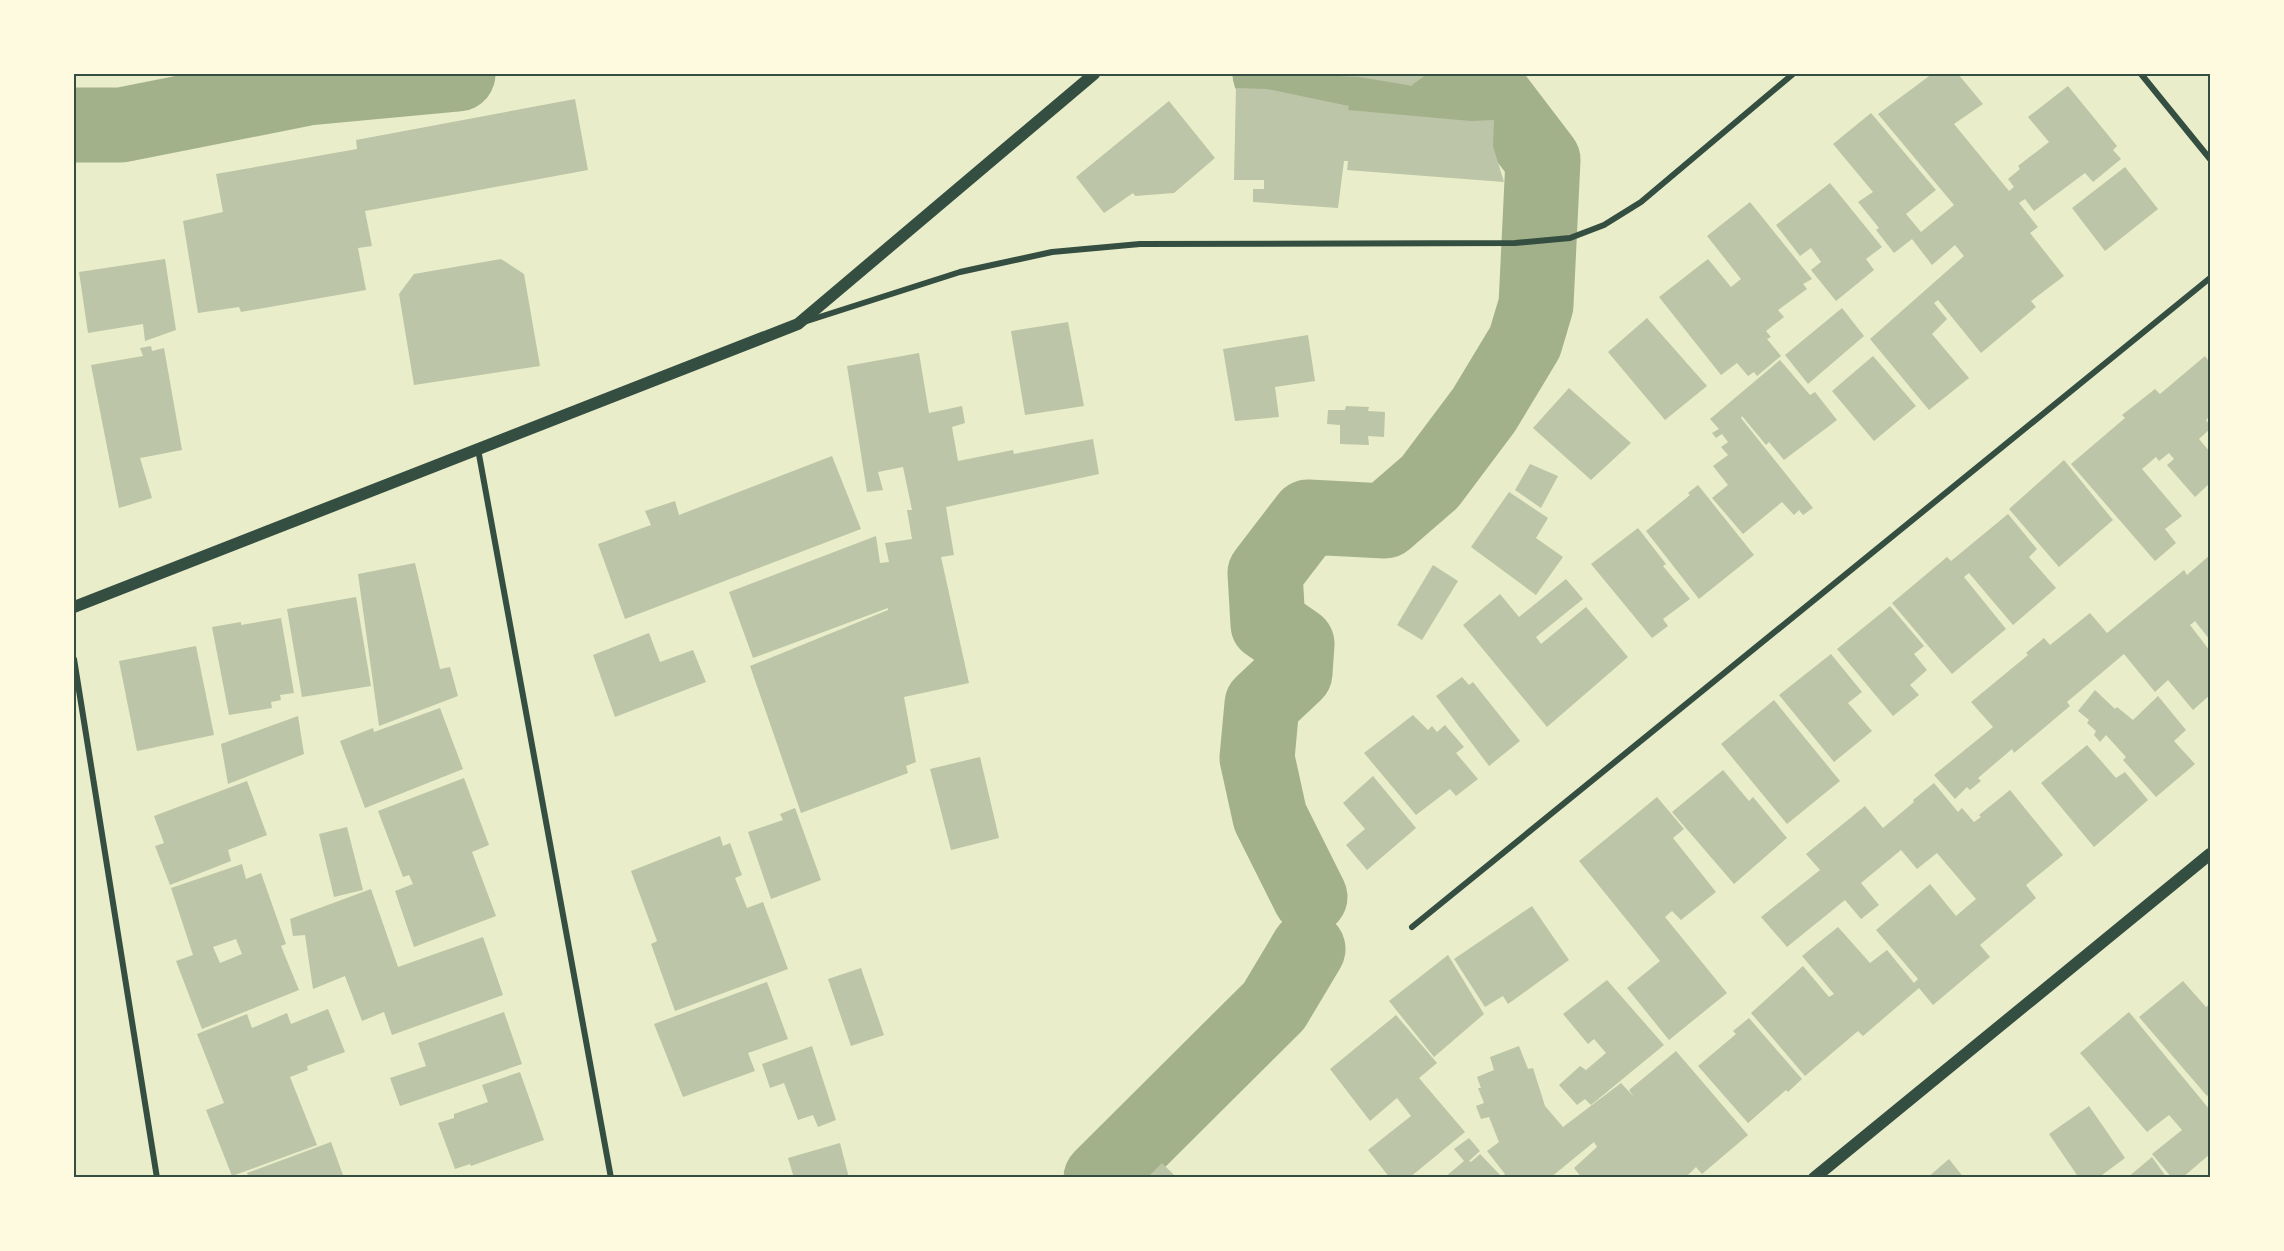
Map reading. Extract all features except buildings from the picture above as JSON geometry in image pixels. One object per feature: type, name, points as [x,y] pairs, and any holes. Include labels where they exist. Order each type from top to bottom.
[{"type":"main road","points":[[74,607],[798,324],[1094,74]]},
{"type":"main road","points":[[1814,1178],[2211,854]]},
{"type":"street","points":[[798,324],[960,272],[1052,252],[1140,244],[1515,243],[1570,238],[1604,225],[1641,202],[1793,74]]},
{"type":"street","points":[[2141,74],[2211,159]]},
{"type":"street","points":[[1412,927],[2211,278]]},
{"type":"street","points":[[478,448],[611,1178]]},
{"type":"street","points":[[74,659],[157,1178]]},
{"type":"waterway","points":[[74,125],[121,125],[308,88],[458,74]]},
{"type":"waterway","points":[[1270,74],[1311,83],[1405,94],[1488,88],[1543,160],[1536,305],[1525,342],[1484,410],[1430,482],[1385,521],[1308,517],[1265,573],[1268,624],[1297,644],[1295,673],[1262,704],[1257,758],[1270,817],[1310,897]]},
{"type":"waterway","points":[[1101,1178],[1274,1006],[1308,949]]}]
